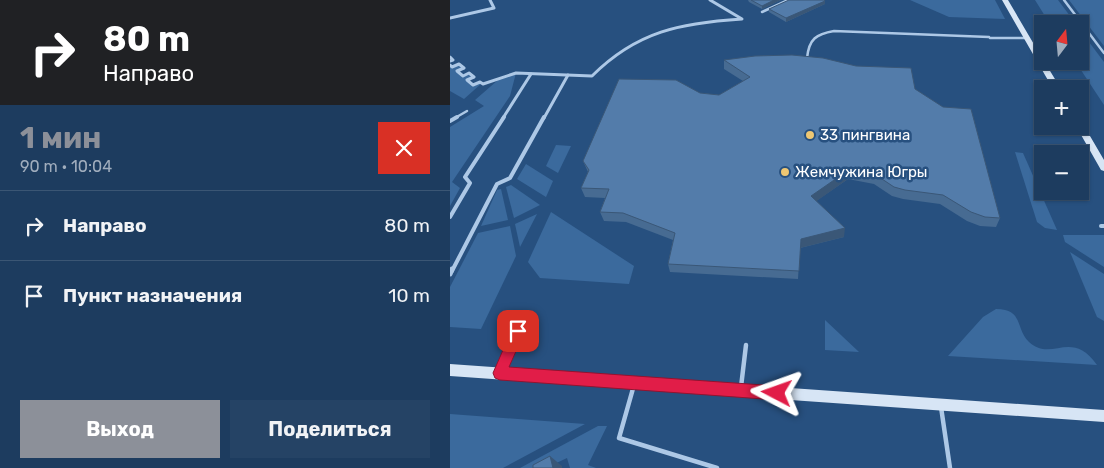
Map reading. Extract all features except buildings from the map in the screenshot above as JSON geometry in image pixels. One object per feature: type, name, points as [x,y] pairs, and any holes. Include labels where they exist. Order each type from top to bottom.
[{"type":"main road","points":[[1005,0],[1053,80]]},
{"type":"main road","points":[[1085,135],[1104,168]]},
{"type":"main road","points":[[450,370],[1104,416]]},
{"type":"street","points":[[450,18],[494,8],[490,0]]},
{"type":"street","points":[[450,65],[452,67],[459,64],[464,68],[457,71],[462,76],[469,73],[474,77],[468,80],[473,85],[480,82],[483,84],[516,73],[592,76],[603,63],[616,53],[650,35],[688,24],[742,19],[710,0]]},
{"type":"street","points":[[450,57],[453,60],[450,61]]},
{"type":"street","points":[[450,217],[470,183],[465,176],[531,74]]},
{"type":"street","points":[[450,274],[498,184],[510,178],[568,75]]},
{"type":"lane","points":[[762,12],[788,0]]},
{"type":"lane","points":[[1064,0],[1104,53]]},
{"type":"lane","points":[[807,58],[809,42],[814,36],[834,31],[1028,38]]},
{"type":"lane","points":[[450,121],[467,111]]},
{"type":"lane","points":[[500,373],[518,331]]},
{"type":"lane","points":[[740,390],[746,345]]},
{"type":"lane","points":[[634,383],[619,438],[717,468]]},
{"type":"lane","points":[[941,405],[950,468]]},
{"type":"shaded area","points":[[910,0],[995,0],[1005,19],[949,17]]},
{"type":"shaded area","points":[[1035,0],[1058,0],[1069,15],[1044,15]]},
{"type":"shaded area","points":[[1069,0],[1104,0],[1104,46],[1089,26],[1089,15],[1080,15]]},
{"type":"shaded area","points":[[1089,42],[1104,62],[1104,105],[1081,70],[1089,70]]},
{"type":"shaded area","points":[[459,64],[464,68],[457,71],[462,76],[469,73],[474,77],[468,80],[473,85],[482,83],[464,99],[450,91],[450,65],[452,67]]},
{"type":"shaded area","points":[[516,73],[510,96],[452,182],[460,188],[450,206],[450,127],[484,106],[475,100],[498,80]]},
{"type":"shaded area","points":[[556,145],[571,146],[558,173],[546,166]]},
{"type":"shaded area","points":[[1015,152],[1023,153],[1034,178],[1034,200],[1044,200],[1057,230],[1045,228],[1037,222]]},
{"type":"shaded area","points":[[526,164],[553,181],[546,197],[517,179]]},
{"type":"shaded area","points":[[511,185],[540,205],[514,218],[506,187]]},
{"type":"shaded area","points":[[501,189],[508,220],[481,226],[497,190]]},
{"type":"shaded area","points":[[551,212],[634,266],[629,284],[540,278],[528,262]]},
{"type":"shaded area","points":[[537,214],[520,247],[515,224]]},
{"type":"shaded area","points":[[510,226],[516,256],[481,329],[450,327],[450,287],[478,233]]},
{"type":"shaded area","points":[[1063,235],[1104,235],[1104,267],[1065,242]]},
{"type":"shaded area","points":[[1070,252],[1104,274],[1104,321],[1097,317]]},
{"type":"shaded area","points":[[996,309],[1011,312],[1018,321],[1025,337],[1037,348],[1070,347],[1079,349],[1088,354],[1097,365],[948,356],[983,317]]},
{"type":"shaded area","points":[[825,320],[859,352],[825,350]]},
{"type":"shaded area","points":[[450,414],[585,424],[503,468],[450,468]]},
{"type":"shaded area","points":[[598,426],[607,426],[588,465],[596,468],[570,468],[567,458],[546,468],[520,468]]},
{"type":"place","name":"33 пингвина","points":[[810,135]]},
{"type":"place","name":"Жемчужина Югры","points":[[785,172]]},
{"type":"route","points":[[518,331],[500,373],[777,393]]}]
